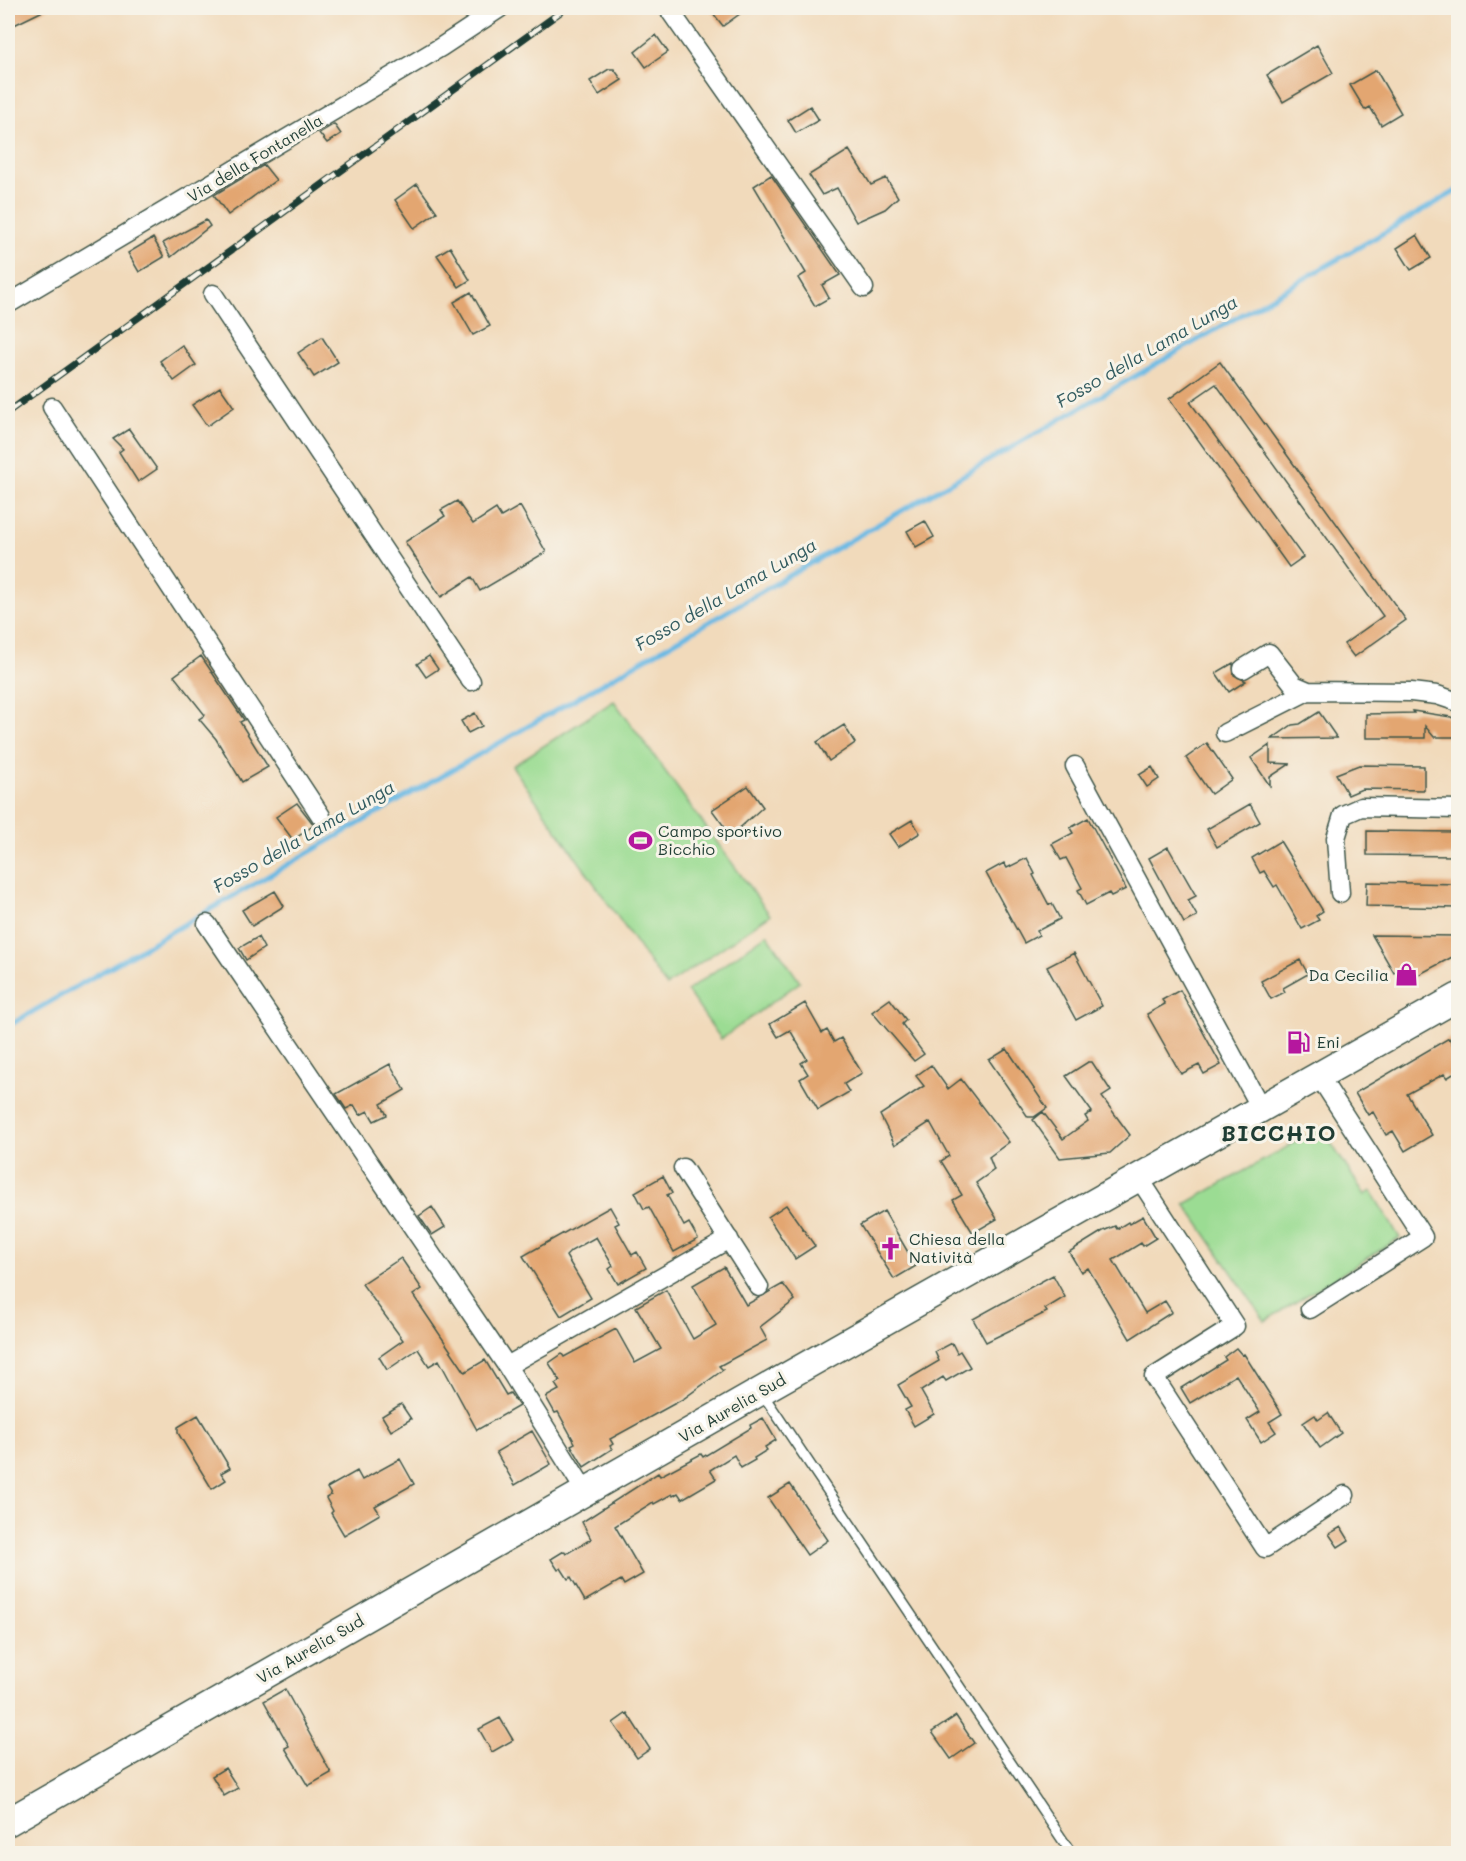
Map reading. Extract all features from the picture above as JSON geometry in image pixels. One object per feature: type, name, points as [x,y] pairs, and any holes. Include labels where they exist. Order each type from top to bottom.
[{"type":"main road","name":"Via Aurelia Sud","points":[[8,1822],[585,1491],[1458,997]]},
{"type":"street","name":"Via della Fontanella","points":[[8,304],[441,47],[500,8]]},
{"type":"street","points":[[668,8],[864,288]]},
{"type":"street","points":[[213,294],[471,681]]},
{"type":"street","points":[[52,407],[321,816]]},
{"type":"street","points":[[1243,669],[1269,653],[1294,685],[1308,692]]},
{"type":"street","points":[[1225,733],[1308,692],[1411,692],[1437,695],[1458,702]]},
{"type":"street","points":[[1075,766],[1261,1108]]},
{"type":"street","points":[[1340,893],[1336,838],[1343,815],[1361,807],[1458,809]]},
{"type":"street","points":[[207,924],[507,1366],[585,1491]]},
{"type":"street","points":[[1310,1309],[1423,1237],[1319,1076]]},
{"type":"street","points":[[683,1168],[759,1287]]},
{"type":"street","points":[[1139,1178],[1235,1326],[1154,1377],[1265,1548],[1345,1495]]},
{"type":"street","points":[[507,1366],[729,1239]]},
{"type":"lane","points":[[761,1391],[1072,1854]]},
{"type":"green space","name":"Campo sportivo Bicchio","points":[[614,701],[770,915],[666,986],[512,766]]},
{"type":"green space","points":[[767,934],[800,982],[721,1039],[687,991]]},
{"type":"green space","points":[[1321,1128],[1365,1195],[1371,1191],[1400,1238],[1265,1321],[1185,1204]]},
{"type":"building","points":[[8,8],[49,8],[8,28]]},
{"type":"building","points":[[709,8],[748,8],[723,26]]},
{"type":"building","points":[[656,35],[668,52],[646,67],[635,52]]},
{"type":"building","points":[[1317,45],[1333,73],[1283,102],[1267,75]]},
{"type":"building","points":[[609,69],[614,69],[622,80],[599,95],[590,81]]},
{"type":"building","points":[[1376,70],[1401,113],[1381,125],[1370,107],[1365,110],[1350,85]]},
{"type":"building","points":[[810,106],[819,120],[796,133],[788,120]]},
{"type":"building","points":[[334,124],[341,134],[327,143],[319,133]]},
{"type":"building","points":[[849,150],[871,185],[886,178],[898,197],[885,209],[856,222],[837,188],[822,195],[809,175]]},
{"type":"building","points":[[264,165],[276,180],[228,215],[214,195]]},
{"type":"building","points":[[771,175],[840,275],[822,285],[829,298],[815,306],[798,278],[806,273],[754,186]]},
{"type":"building","points":[[417,184],[437,212],[414,228],[395,200]]},
{"type":"building","points":[[206,220],[210,226],[171,257],[163,243]]},
{"type":"building","points":[[1417,235],[1431,258],[1411,270],[1397,248]]},
{"type":"building","points":[[153,238],[164,257],[139,272],[128,253]]},
{"type":"building","points":[[450,247],[470,280],[459,287],[437,255]]},
{"type":"building","points":[[471,292],[490,326],[473,335],[454,302]]},
{"type":"building","points":[[322,337],[338,362],[314,377],[298,353]]},
{"type":"building","points":[[182,345],[196,365],[174,381],[160,361]]},
{"type":"building","points":[[1220,362],[1406,620],[1354,657],[1344,644],[1383,616],[1216,384],[1190,402],[1303,557],[1289,567],[1169,399]]},
{"type":"building","points":[[220,387],[234,407],[207,426],[192,405]]},
{"type":"building","points":[[129,429],[157,469],[138,482],[119,452],[123,449],[113,439]]},
{"type":"building","points":[[457,501],[473,524],[496,509],[501,517],[520,506],[546,552],[480,591],[472,577],[441,597],[405,542],[445,516],[441,510]]},
{"type":"building","points":[[925,521],[934,537],[916,547],[907,531]]},
{"type":"building","points":[[201,656],[244,720],[240,722],[268,767],[242,782],[216,739],[199,719],[205,715],[174,676]]},
{"type":"building","points":[[429,656],[438,669],[426,677],[417,664]]},
{"type":"building","points":[[1233,663],[1234,675],[1246,681],[1229,692],[1216,673]]},
{"type":"building","points":[[1413,711],[1451,717],[1458,722],[1458,737],[1434,737],[1425,726],[1425,738],[1366,738],[1366,714],[1414,713]]},
{"type":"building","points":[[1319,712],[1337,738],[1272,739],[1292,725],[1300,724]]},
{"type":"building","points":[[475,713],[482,726],[468,733],[461,721]]},
{"type":"building","points":[[844,725],[855,743],[829,761],[817,742]]},
{"type":"building","points":[[1207,743],[1232,779],[1211,794],[1186,758]]},
{"type":"building","points":[[1270,745],[1270,763],[1290,764],[1270,777],[1270,786],[1251,758]]},
{"type":"building","points":[[1359,765],[1424,766],[1424,790],[1362,789],[1348,795],[1336,774]]},
{"type":"building","points":[[1152,767],[1159,779],[1147,787],[1139,775]]},
{"type":"building","points":[[748,786],[763,807],[734,833],[729,833],[712,810]]},
{"type":"building","points":[[297,803],[314,825],[293,840],[276,817]]},
{"type":"building","points":[[1250,804],[1260,822],[1217,847],[1207,829]]},
{"type":"building","points":[[1088,818],[1126,889],[1111,896],[1109,893],[1086,905],[1078,890],[1082,888],[1066,858],[1061,860],[1052,844],[1073,833],[1070,828]]},
{"type":"building","points":[[912,820],[920,833],[898,847],[889,834]]},
{"type":"building","points":[[1367,831],[1458,832],[1458,856],[1367,855]]},
{"type":"building","points":[[1280,841],[1323,911],[1316,916],[1319,920],[1302,929],[1277,885],[1274,887],[1264,871],[1260,873],[1252,858]]},
{"type":"building","points":[[1168,847],[1196,896],[1188,900],[1197,916],[1184,923],[1149,858]]},
{"type":"building","points":[[1027,858],[1049,905],[1052,904],[1060,919],[1037,931],[1039,935],[1024,943],[986,873],[1004,863],[1007,868]]},
{"type":"building","points":[[1367,882],[1458,884],[1458,908],[1366,906]]},
{"type":"building","points":[[275,891],[284,906],[252,926],[242,910]]},
{"type":"building","points":[[1372,935],[1458,936],[1458,954],[1403,983],[1397,971],[1394,973]]},
{"type":"building","points":[[258,937],[264,948],[246,960],[239,948]]},
{"type":"building","points":[[1074,953],[1102,1006],[1076,1020],[1047,967]]},
{"type":"building","points":[[1300,960],[1308,974],[1283,988],[1285,992],[1271,999],[1261,981]]},
{"type":"building","points":[[1180,990],[1221,1065],[1204,1074],[1199,1065],[1181,1074],[1147,1014],[1165,1004],[1162,1000]]},
{"type":"building","points":[[890,999],[906,1020],[902,1024],[924,1054],[914,1061],[872,1012]]},
{"type":"building","points":[[805,1003],[822,1033],[827,1030],[834,1042],[841,1038],[862,1073],[844,1084],[849,1092],[818,1110],[800,1079],[808,1074],[801,1063],[807,1059],[790,1030],[778,1037],[770,1024]]},
{"type":"building","points":[[1449,1038],[1458,1054],[1458,1071],[1447,1078],[1444,1074],[1407,1094],[1432,1135],[1405,1151],[1393,1131],[1386,1135],[1373,1112],[1368,1115],[1355,1093]]},
{"type":"building","points":[[1007,1049],[1047,1108],[1034,1117],[1028,1117],[989,1060]]},
{"type":"building","points":[[1088,1062],[1092,1062],[1111,1091],[1102,1097],[1130,1135],[1110,1153],[1060,1158],[1033,1120],[1043,1112],[1063,1139],[1088,1121],[1085,1116],[1092,1112],[1066,1076]]},
{"type":"building","points":[[390,1064],[405,1090],[381,1104],[387,1115],[374,1121],[368,1111],[360,1115],[354,1105],[346,1109],[336,1094]]},
{"type":"building","points":[[931,1065],[948,1089],[961,1079],[1009,1142],[989,1157],[994,1170],[976,1183],[997,1219],[973,1233],[953,1200],[962,1195],[941,1161],[949,1156],[930,1122],[895,1145],[880,1115],[924,1086],[916,1076]]},
{"type":"building","points":[[663,1176],[672,1193],[667,1195],[684,1226],[689,1223],[698,1239],[674,1252],[649,1207],[644,1209],[635,1192]]},
{"type":"building","points":[[786,1205],[815,1246],[795,1259],[768,1217]]},
{"type":"building","points":[[432,1207],[445,1227],[432,1235],[419,1216]]},
{"type":"building","points":[[610,1207],[619,1223],[615,1225],[632,1255],[637,1252],[646,1268],[618,1284],[609,1269],[613,1266],[596,1237],[571,1251],[566,1256],[591,1298],[561,1316],[523,1256]]},
{"type":"building","name":"Chiesa della Natività","points":[[884,1211],[916,1266],[894,1279],[860,1225]]},
{"type":"building","points":[[1143,1216],[1156,1238],[1143,1246],[1141,1243],[1113,1260],[1145,1313],[1165,1301],[1172,1312],[1130,1339],[1088,1268],[1081,1272],[1069,1252],[1103,1231],[1115,1226],[1117,1229]]},
{"type":"building","points":[[401,1258],[422,1289],[413,1295],[465,1372],[485,1360],[506,1395],[510,1393],[519,1406],[477,1430],[439,1360],[429,1366],[418,1349],[387,1370],[379,1357],[403,1340],[362,1284]]},
{"type":"building","points":[[724,1267],[746,1305],[783,1284],[795,1300],[760,1327],[767,1340],[719,1366],[723,1370],[683,1399],[610,1439],[613,1444],[610,1446],[612,1449],[584,1467],[571,1445],[575,1443],[558,1412],[555,1413],[546,1397],[559,1390],[555,1384],[560,1381],[549,1363],[562,1354],[564,1357],[616,1329],[635,1363],[661,1349],[636,1307],[666,1290],[693,1339],[716,1325],[693,1285]]},
{"type":"building","points":[[1053,1275],[1065,1297],[1045,1309],[1047,1312],[986,1342],[973,1319]]},
{"type":"building","points":[[952,1343],[957,1353],[960,1351],[970,1367],[946,1381],[943,1377],[921,1391],[934,1414],[914,1426],[905,1410],[911,1407],[898,1385],[939,1361],[935,1352]]},
{"type":"building","points":[[1236,1348],[1242,1355],[1244,1354],[1282,1414],[1269,1422],[1276,1432],[1261,1442],[1247,1420],[1260,1412],[1236,1375],[1190,1403],[1181,1388],[1226,1360],[1224,1357]]},
{"type":"building","points":[[401,1404],[411,1419],[391,1431],[382,1416]]},
{"type":"building","points":[[1328,1413],[1341,1433],[1320,1448],[1303,1423],[1315,1415],[1318,1420]]},
{"type":"building","points":[[198,1415],[230,1468],[221,1473],[226,1480],[212,1489],[178,1433],[178,1427]]},
{"type":"building","points":[[763,1418],[776,1440],[765,1447],[767,1450],[754,1458],[755,1460],[741,1468],[734,1455],[710,1470],[716,1479],[682,1499],[678,1493],[654,1504],[653,1502],[615,1526],[643,1574],[624,1585],[621,1580],[585,1601],[571,1577],[568,1579],[561,1568],[558,1570],[551,1559],[564,1551],[566,1554],[591,1539],[582,1522],[658,1473],[660,1476],[701,1454],[703,1457],[751,1428],[750,1425]]},
{"type":"building","points":[[532,1431],[551,1464],[515,1485],[496,1452]]},
{"type":"building","points":[[400,1459],[414,1484],[375,1506],[380,1514],[344,1535],[331,1513],[333,1511],[326,1498],[331,1495],[327,1488],[357,1471],[362,1480]]},
{"type":"building","points":[[790,1484],[828,1540],[807,1555],[768,1498]]},
{"type":"building","points":[[1341,1527],[1349,1540],[1338,1547],[1329,1534]]},
{"type":"building","points":[[285,1689],[331,1773],[308,1786],[285,1748],[289,1746],[264,1701]]},
{"type":"building","points":[[627,1713],[650,1749],[637,1758],[613,1723]]},
{"type":"building","points":[[956,1716],[974,1743],[951,1759],[932,1732]]},
{"type":"building","points":[[500,1718],[513,1740],[492,1752],[479,1729]]},
{"type":"building","points":[[225,1768],[238,1788],[224,1796],[212,1776]]},
{"type":"waterway","name":"Fosso della Lama Lunga","points":[[8,1026],[1458,190]]},
{"type":"railway","points":[[8,412],[566,8]]},
{"type":"place","name":"Campo sportivo Bicchio","points":[[640,840]]},
{"type":"place","name":"Da Cecilia","points":[[1407,975]]},
{"type":"place","name":"Eni","points":[[1299,1042]]},
{"type":"place","name":"Chiesa della Natività","points":[[891,1248]]},
{"type":"district","name":"BICCHIO","points":[[1279,1133]]}]
